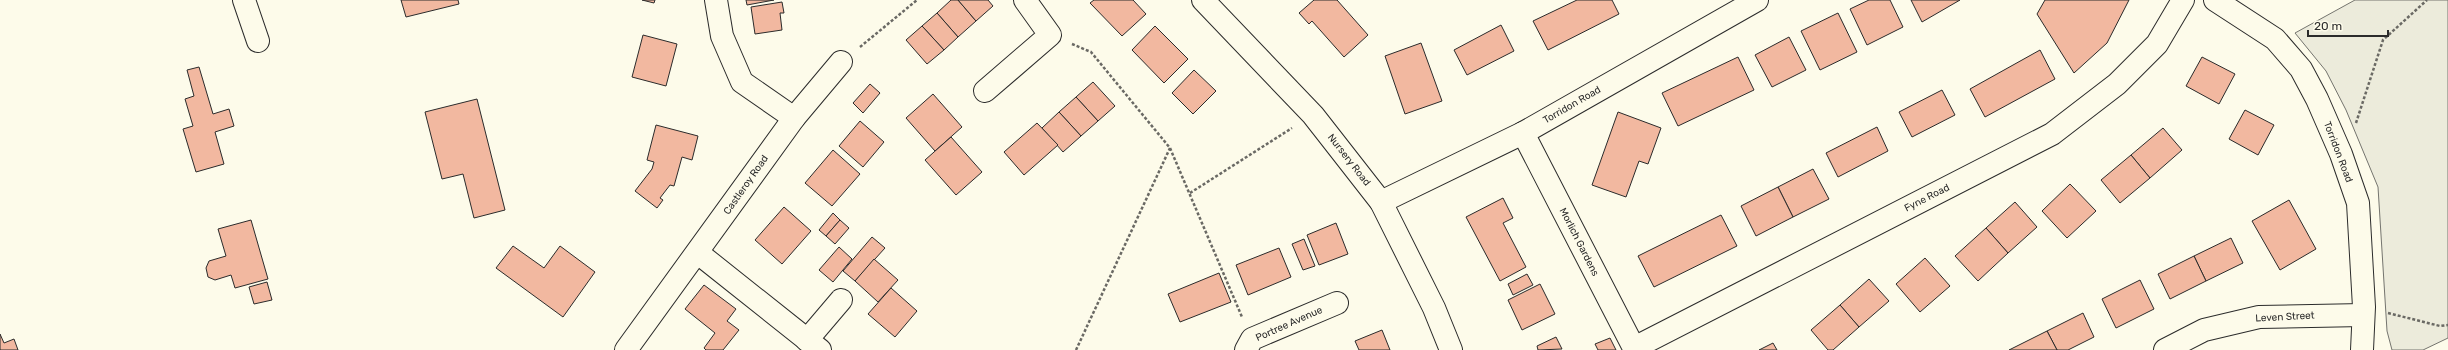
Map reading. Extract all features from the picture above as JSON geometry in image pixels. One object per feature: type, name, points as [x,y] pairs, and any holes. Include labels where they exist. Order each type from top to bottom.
[{"type":"street","points":[[244,0],[258,41]]},
{"type":"street","points":[[716,0],[722,36],[742,82],[794,118]]},
{"type":"street","points":[[986,92],[1050,35],[1025,0]]},
{"type":"street","name":"Nursery Road","points":[[1203,0],[1313,115],[1381,202],[1434,308],[1451,350]]},
{"type":"street","name":"Torridon Road","points":[[1381,202],[1523,133],[1758,0]]},
{"type":"street","name":"Fyne Road","points":[[1634,349],[2052,134],[2117,84],[2157,44],[2183,0]]},
{"type":"street","name":"Torridon Road","points":[[2215,0],[2275,39],[2301,69],[2317,99],[2341,154],[2358,203],[2364,311],[2362,350]]},
{"type":"street","name":"Castleroy Road","points":[[626,350],[698,253],[794,118],[841,62]]},
{"type":"street","name":"Morlich Gardens","points":[[1523,133],[1634,349]]},
{"type":"street","points":[[698,253],[813,345],[841,300]]},
{"type":"street","name":"Portree Avenue","points":[[1249,345],[1337,303]]},
{"type":"street","name":"Leven Street","points":[[2165,350],[2204,330],[2259,317],[2364,311]]},
{"type":"path","points":[[841,62],[917,0]]},
{"type":"path","points":[[2341,154],[2361,112],[2383,40],[2427,0]]},
{"type":"path","points":[[1050,35],[1091,52],[1170,148],[1190,193],[1249,345]]},
{"type":"path","points":[[1190,193],[1313,115]]},
{"type":"path","points":[[1076,350],[1170,148]]},
{"type":"path","points":[[2364,311],[2440,326],[2448,325]]},
{"type":"shaded area","points":[[2355,0],[2448,0],[2448,338],[2423,350],[2392,350],[2387,331],[2378,187],[2346,110],[2326,71],[2295,33]]},
{"type":"building","points":[[401,0],[458,0],[459,4],[406,17]]},
{"type":"building","points":[[642,0],[655,0],[654,3]]},
{"type":"building","points":[[746,0],[774,0],[747,5]]},
{"type":"building","points":[[951,0],[958,0],[976,21],[958,37],[937,13]]},
{"type":"building","points":[[958,0],[988,0],[993,6],[976,21]]},
{"type":"building","points":[[1094,0],[1133,0],[1146,14],[1122,36],[1090,3]]},
{"type":"building","points":[[1314,0],[1337,0],[1368,35],[1344,57],[1312,21],[1309,24],[1299,13]]},
{"type":"building","points":[[1577,0],[1612,0],[1619,14],[1548,50],[1533,21]]},
{"type":"building","points":[[1869,0],[1890,0],[1903,27],[1867,45],[1850,9]]},
{"type":"building","points":[[1911,0],[1960,0],[1922,22]]},
{"type":"building","points":[[2045,0],[2129,0],[2107,43],[2074,73],[2037,14]]},
{"type":"building","points":[[782,2],[784,13],[780,13],[782,30],[755,34],[751,7]]},
{"type":"building","points":[[937,13],[958,37],[944,50],[922,26]]},
{"type":"building","points":[[1838,13],[1857,52],[1820,70],[1801,31]]},
{"type":"building","points":[[1501,25],[1514,51],[1467,75],[1454,50]]},
{"type":"building","points":[[922,26],[944,50],[927,64],[906,40]]},
{"type":"building","points":[[1155,26],[1188,59],[1164,83],[1132,50]]},
{"type":"building","points":[[643,35],[677,44],[666,86],[632,77]]},
{"type":"building","points":[[1789,37],[1806,70],[1772,87],[1755,55]]},
{"type":"building","points":[[1421,43],[1442,101],[1405,114],[1385,56]]},
{"type":"building","points":[[2040,50],[2055,79],[1985,117],[1970,89]]},
{"type":"building","points":[[1738,57],[1754,90],[1678,126],[1662,93]]},
{"type":"building","points":[[2202,57],[2235,74],[2219,104],[2186,86]]},
{"type":"building","points":[[199,67],[213,114],[229,109],[234,126],[215,132],[224,164],[196,172],[183,129],[193,126],[185,99],[194,96],[187,70]]},
{"type":"building","points":[[1194,70],[1216,91],[1193,114],[1172,93]]},
{"type":"building","points":[[1093,82],[1115,106],[1098,121],[1076,97]]},
{"type":"building","points":[[870,84],[880,93],[863,113],[853,103]]},
{"type":"building","points":[[1942,90],[1955,115],[1912,137],[1899,112]]},
{"type":"building","points":[[933,94],[962,127],[935,151],[906,118]]},
{"type":"building","points":[[1076,97],[1098,121],[1081,136],[1059,112]]},
{"type":"building","points":[[477,99],[505,210],[474,218],[463,174],[442,179],[425,112]]},
{"type":"building","points":[[2245,110],[2274,125],[2258,155],[2229,139]]},
{"type":"building","points":[[1059,112],[1081,136],[1063,152],[1042,128]]},
{"type":"building","points":[[1618,112],[1661,128],[1648,164],[1639,161],[1626,197],[1592,185]]},
{"type":"building","points":[[860,121],[884,142],[863,167],[839,146]]},
{"type":"building","points":[[1037,123],[1058,145],[1024,175],[1004,152]]},
{"type":"building","points":[[656,125],[698,136],[692,160],[682,157],[674,186],[670,185],[660,198],[663,200],[657,208],[635,191],[652,169],[654,162],[647,160]]},
{"type":"building","points":[[1877,127],[1888,151],[1838,177],[1826,153]]},
{"type":"building","points":[[2163,128],[2182,150],[2150,178],[2131,155]]},
{"type":"building","points":[[951,137],[982,172],[956,195],[925,160]]},
{"type":"building","points":[[833,150],[860,174],[832,206],[805,183]]},
{"type":"building","points":[[2131,155],[2150,178],[2120,203],[2101,180]]},
{"type":"building","points":[[1813,169],[1829,199],[1793,217],[1778,187]]},
{"type":"building","points":[[2070,184],[2096,211],[2067,238],[2042,211]]},
{"type":"building","points":[[1778,187],[1793,217],[1756,236],[1741,206]]},
{"type":"building","points":[[1503,198],[1513,218],[1503,223],[1526,267],[1500,281],[1466,217]]},
{"type":"building","points":[[2289,200],[2316,249],[2280,270],[2252,221]]},
{"type":"building","points":[[2015,202],[2037,227],[2008,253],[1986,228]]},
{"type":"building","points":[[784,207],[811,231],[782,264],[755,240]]},
{"type":"building","points":[[833,213],[840,220],[826,236],[819,230]]},
{"type":"building","points":[[1721,215],[1737,246],[1654,287],[1638,256]]},
{"type":"building","points":[[251,220],[268,279],[235,288],[231,275],[215,280],[208,277],[206,268],[209,261],[226,256],[218,229]]},
{"type":"building","points":[[840,220],[849,228],[835,244],[826,236]]},
{"type":"building","points":[[1336,223],[1348,254],[1319,265],[1307,235]]},
{"type":"building","points":[[1986,228],[2008,253],[1978,281],[1955,256]]},
{"type":"building","points":[[872,237],[885,248],[855,281],[843,271]]},
{"type":"building","points":[[2231,238],[2243,263],[2206,281],[2194,256]]},
{"type":"building","points":[[1304,239],[1315,266],[1303,270],[1292,244]]},
{"type":"building","points":[[513,246],[544,268],[560,246],[595,272],[563,317],[496,268]]},
{"type":"building","points":[[839,247],[852,259],[833,282],[819,270]]},
{"type":"building","points":[[1279,248],[1291,277],[1248,295],[1236,265]]},
{"type":"building","points":[[2194,256],[2206,281],[2170,299],[2158,274]]},
{"type":"building","points":[[1925,258],[1950,286],[1920,312],[1896,284]]},
{"type":"building","points":[[874,259],[898,280],[878,302],[855,281]]},
{"type":"building","points":[[1219,273],[1231,302],[1180,322],[1168,294]]},
{"type":"building","points":[[1527,274],[1533,285],[1513,295],[1508,284]]},
{"type":"building","points":[[1869,279],[1889,301],[1859,327],[1840,305]]},
{"type":"building","points":[[2140,280],[2154,309],[2116,328],[2102,299]]},
{"type":"building","points":[[267,282],[272,300],[254,304],[249,287]]},
{"type":"building","points":[[1540,284],[1555,314],[1522,330],[1508,300]]},
{"type":"building","points":[[704,285],[736,309],[727,321],[739,330],[723,350],[706,350],[704,348],[715,333],[685,309]]},
{"type":"building","points":[[891,288],[917,311],[895,337],[868,314]]},
{"type":"building","points":[[1840,305],[1859,327],[1833,350],[1828,350],[1811,330]]},
{"type":"building","points":[[2083,313],[2094,337],[2068,350],[2057,350],[2047,331]]},
{"type":"building","points":[[1382,330],[1390,350],[1359,350],[1355,341]]},
{"type":"building","points":[[2047,331],[2057,350],[2009,350]]},
{"type":"building","points":[[0,334],[4,343],[14,339],[18,350],[0,350]]},
{"type":"building","points":[[1556,337],[1562,349],[1538,350],[1537,346]]},
{"type":"building","points":[[1610,338],[1616,350],[1598,350],[1595,344]]},
{"type":"building","points":[[1773,343],[1777,350],[1759,350]]}]
